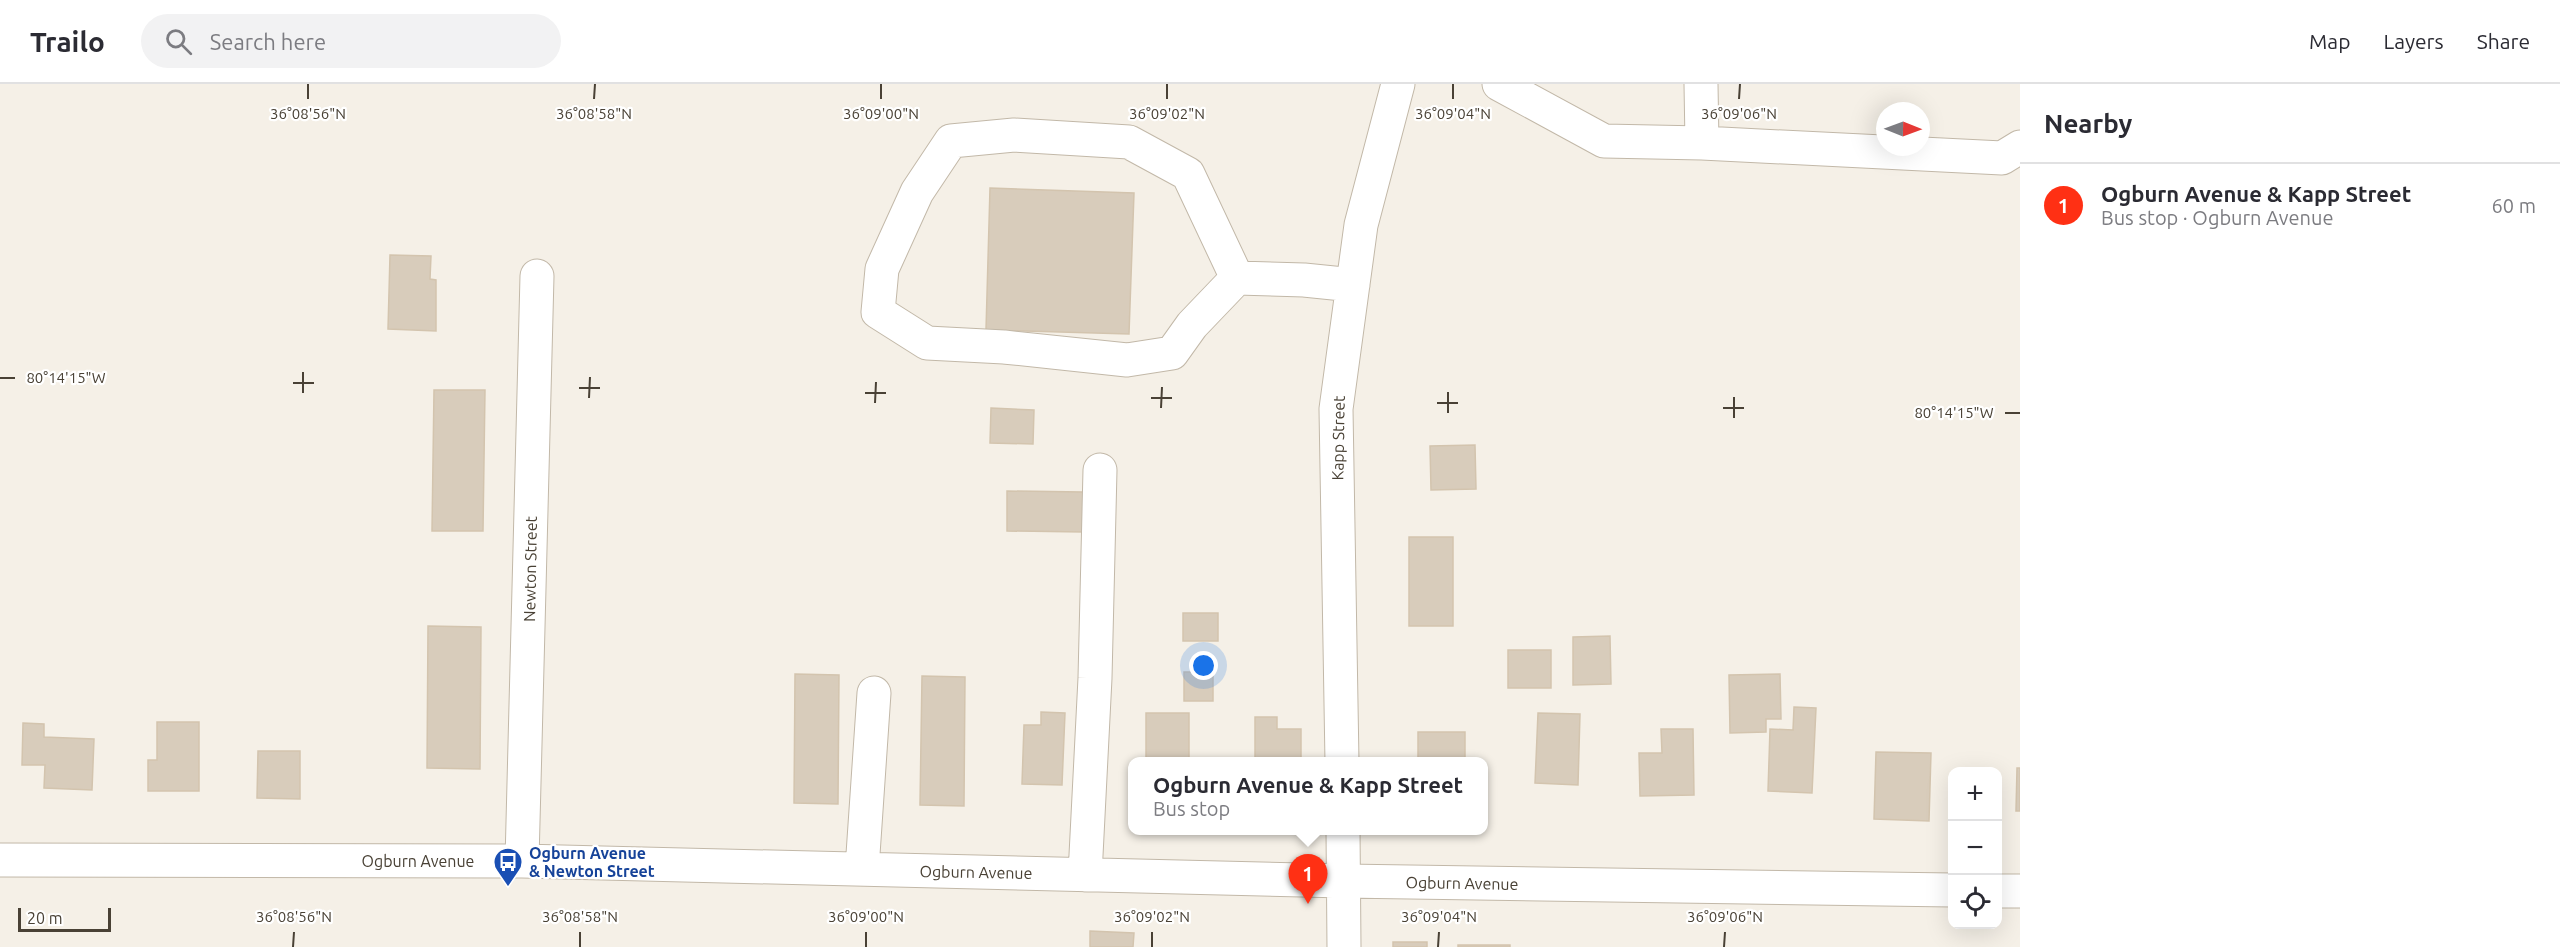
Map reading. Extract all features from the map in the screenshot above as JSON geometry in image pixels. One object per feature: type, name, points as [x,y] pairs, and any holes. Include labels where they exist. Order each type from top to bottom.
[{"type":"street","name":"Kapp Street","points":[[1342,757],[1336,409],[1361,225],[1398,84]]},
{"type":"street","points":[[1499,84],[1604,141],[1702,143],[2002,158],[2020,147]]},
{"type":"street","points":[[1701,84],[1702,143]]},
{"type":"street","points":[[1237,278],[1188,174],[1129,142],[1014,135],[951,141],[917,192],[882,268],[878,312],[927,343],[1004,347],[1127,360],[1172,353],[1192,325],[1237,278],[1304,280],[1353,285]]},
{"type":"street","name":"Newton Street","points":[[522,861],[537,276]]},
{"type":"street","points":[[1085,875],[1095,678],[1100,470]]},
{"type":"street","points":[[861,869],[874,693]]},
{"type":"street","points":[[1343,835],[1344,947]]},
{"type":"street","name":"Ogburn Avenue","points":[[0,860],[522,861],[1344,881],[1948,890]]},
{"type":"street","points":[[2002,891],[2020,891]]},
{"type":"building","points":[[990,188],[1134,193],[1129,334],[986,330]]},
{"type":"building","points":[[390,255],[431,256],[430,279],[436,280],[436,331],[388,329]]},
{"type":"building","points":[[434,390],[485,390],[483,531],[432,531]]},
{"type":"building","points":[[991,408],[1034,410],[1033,444],[990,443]]},
{"type":"building","points":[[1475,445],[1476,489],[1431,490],[1430,446]]},
{"type":"building","points":[[1007,491],[1083,492],[1083,532],[1007,531]]},
{"type":"building","points":[[1409,537],[1453,537],[1453,626],[1409,626]]},
{"type":"building","points":[[1183,613],[1218,613],[1218,641],[1183,641]]},
{"type":"building","points":[[428,626],[481,627],[480,769],[427,768]]},
{"type":"building","points":[[1610,636],[1611,684],[1573,685],[1573,637]]},
{"type":"building","points":[[1508,650],[1551,650],[1551,688],[1508,688]]},
{"type":"building","points":[[1184,672],[1213,672],[1213,701],[1184,701]]},
{"type":"building","points":[[795,674],[839,675],[838,804],[794,803]]},
{"type":"building","points":[[1780,674],[1781,719],[1766,719],[1766,732],[1730,733],[1729,675]]},
{"type":"building","points":[[922,676],[965,677],[964,806],[920,805]]},
{"type":"building","points":[[1794,707],[1816,708],[1812,793],[1768,791],[1770,729],[1793,730]]},
{"type":"building","points":[[1041,712],[1065,713],[1062,785],[1022,784],[1024,725],[1041,725]]},
{"type":"building","points":[[1146,713],[1189,713],[1189,757],[1146,757]]},
{"type":"building","points":[[1538,713],[1580,714],[1578,785],[1535,783]]},
{"type":"building","points":[[1255,717],[1277,717],[1277,729],[1301,729],[1301,757],[1255,757]]},
{"type":"building","points":[[157,722],[199,722],[199,791],[148,791],[148,760],[157,760]]},
{"type":"building","points":[[23,723],[44,724],[44,737],[94,739],[92,790],[44,788],[45,765],[22,765]]},
{"type":"building","points":[[1661,729],[1693,729],[1694,795],[1640,796],[1639,753],[1662,753]]},
{"type":"building","points":[[1418,732],[1465,732],[1465,757],[1418,757]]},
{"type":"building","points":[[258,751],[300,751],[300,799],[257,798]]},
{"type":"building","points":[[1876,752],[1931,753],[1929,821],[1874,819]]},
{"type":"building","points":[[2017,768],[2020,768],[2020,811],[2016,811]]},
{"type":"building","points":[[1090,931],[1134,933],[1133,947],[1090,947]]},
{"type":"building","points":[[1393,942],[1427,942],[1427,947],[1393,947]]},
{"type":"building","points":[[1458,945],[1510,945],[1510,947],[1458,947]]},
{"type":"place","name":"Ogburn Avenue & Newton Street","points":[[508,888]]},
{"type":"place","name":"Ogburn Avenue & Kapp Street","points":[[1308,904]]}]
